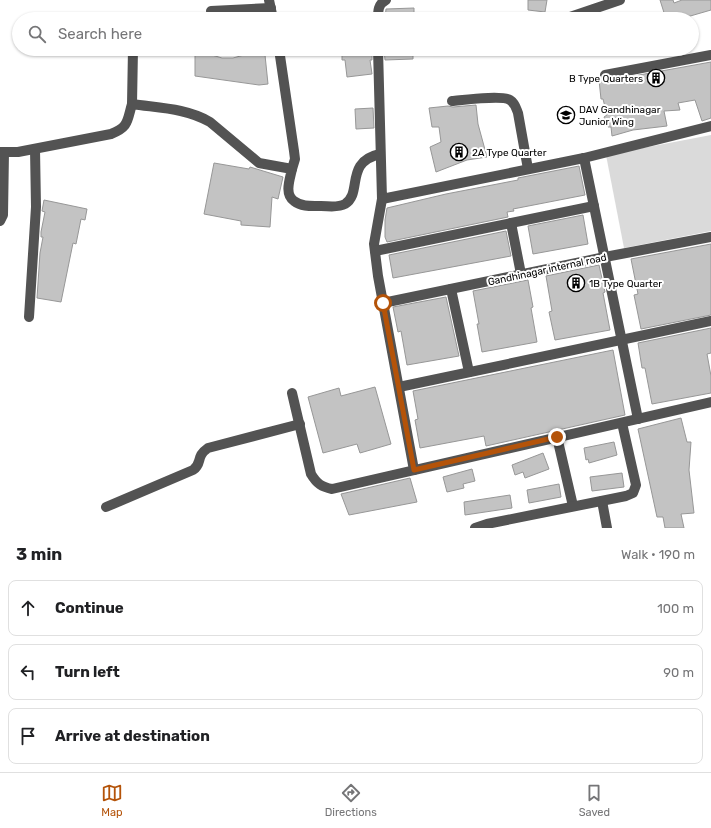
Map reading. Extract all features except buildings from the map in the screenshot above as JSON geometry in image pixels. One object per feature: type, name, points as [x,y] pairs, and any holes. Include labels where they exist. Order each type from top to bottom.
[{"type":"street","points":[[378,12],[381,3],[386,0]]},
{"type":"street","points":[[585,12],[620,0]]},
{"type":"street","points":[[211,11],[270,4]]},
{"type":"street","points":[[605,75],[711,55]]},
{"type":"street","points":[[0,221],[3,215],[2,152],[18,152],[35,149],[111,134],[121,130],[126,124],[132,104],[133,56]]},
{"type":"street","points":[[280,56],[295,159],[289,187],[289,195],[293,201],[302,206],[338,207],[346,203],[351,197],[359,166],[371,156],[380,154]]},
{"type":"street","points":[[378,56],[382,199],[374,244],[383,303],[414,470]]},
{"type":"street","points":[[452,100],[499,97],[509,99],[515,105],[518,113],[528,170]]},
{"type":"street","points":[[132,104],[187,112],[200,116],[210,122],[259,163],[292,169]]},
{"type":"street","points":[[382,199],[584,158],[711,126]]},
{"type":"street","points":[[29,317],[36,207],[35,149]]},
{"type":"street","points":[[584,158],[638,419]]},
{"type":"street","points":[[375,251],[594,206]]},
{"type":"street","points":[[511,223],[521,274]]},
{"type":"street","name":"Gandhinagar internal road","points":[[383,303],[605,257],[711,237]]},
{"type":"street","points":[[451,289],[469,372]]},
{"type":"street","points":[[398,387],[711,321]]},
{"type":"street","points":[[292,393],[311,474],[316,482],[323,488],[332,489],[711,402]]},
{"type":"street","points":[[475,528],[573,506],[602,502],[633,493],[636,485],[622,423]]},
{"type":"street","points":[[106,507],[197,468],[201,453],[208,448],[300,424]]},
{"type":"street","points":[[557,437],[573,506]]},
{"type":"street","points":[[602,502],[607,528]]},
{"type":"shaded area","points":[[711,135],[711,231],[624,248],[606,155]]},
{"type":"place","name":"B Type Quarters","points":[[656,78]]},
{"type":"place","name":"DAV Gandhinagar Junior Wing","points":[[566,115]]},
{"type":"place","name":"2A Type Quarter","points":[[459,152]]},
{"type":"place","name":"1B Type Quarter","points":[[576,283]]},
{"type":"route","points":[[383,303],[414,470],[557,437]]}]
